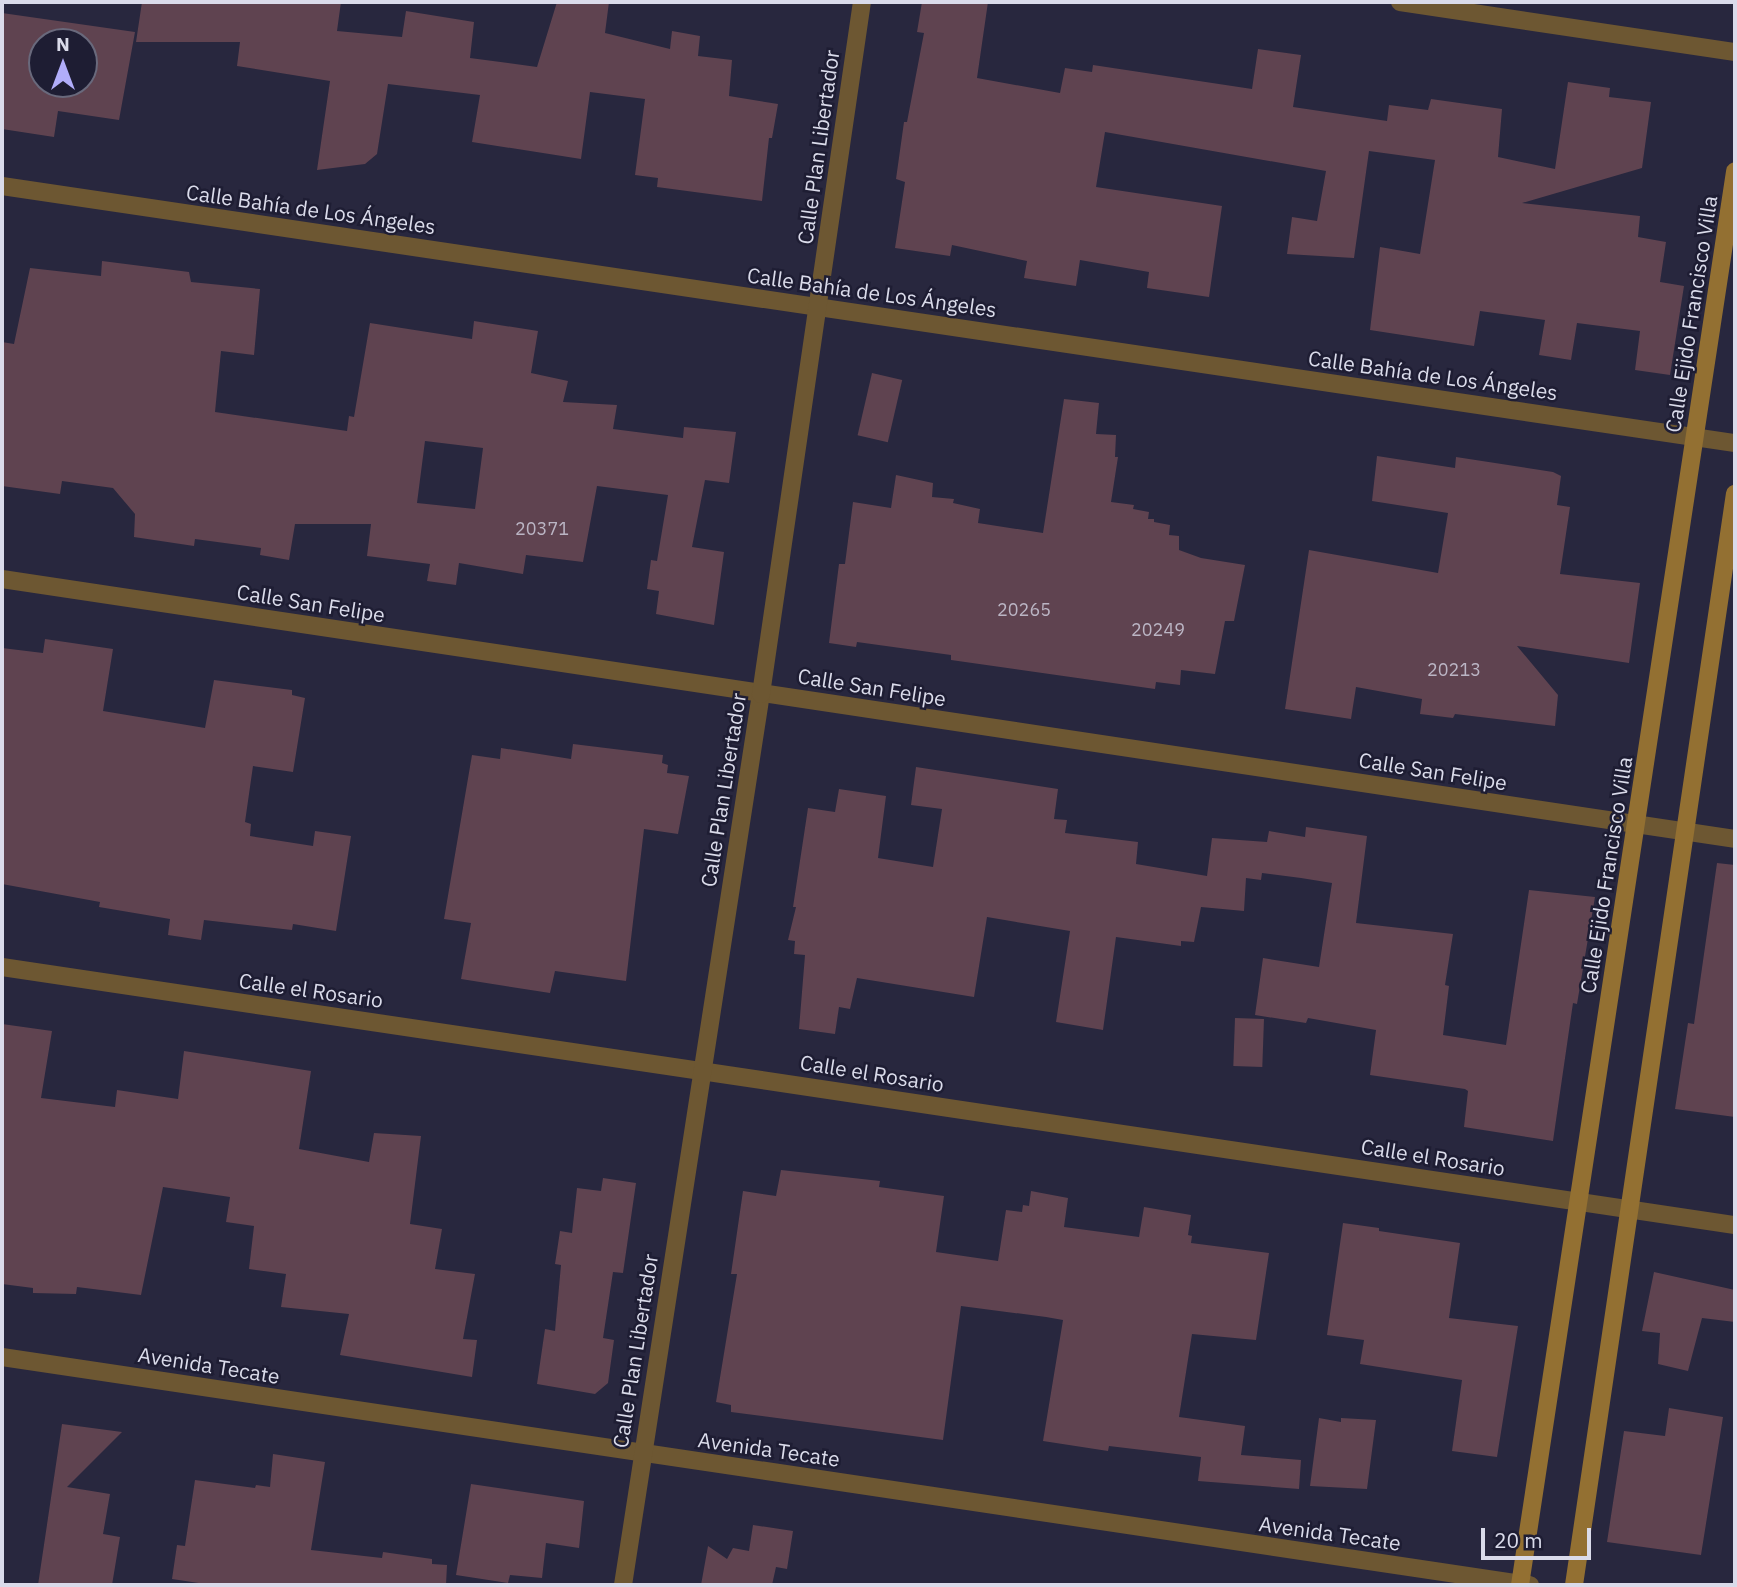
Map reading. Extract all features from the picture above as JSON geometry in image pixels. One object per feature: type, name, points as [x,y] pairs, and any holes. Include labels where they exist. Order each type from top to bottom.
[{"type":"street","name":"Calle Plan Libertador","points":[[623,1585],[761,694],[862,2]]},
{"type":"street","points":[[1400,2],[1735,52]]},
{"type":"street","name":"Calle Ejido Francisco Villa","points":[[1523,1585],[1735,171]]},
{"type":"street","name":"Calle Bahía de Los Ángeles","points":[[2,186],[1735,443]]},
{"type":"street","points":[[1574,1585],[1735,495]]},
{"type":"street","name":"Calle San Felipe","points":[[2,579],[1735,839]]},
{"type":"street","name":"Calle el Rosario","points":[[2,967],[1735,1225]]},
{"type":"street","name":"Avenida Tecate","points":[[2,1357],[1523,1585]]},
{"type":"building","points":[[142,2],[341,2],[337,31],[402,37],[406,11],[474,22],[470,58],[537,67],[557,2],[609,2],[605,33],[670,49],[672,31],[700,36],[698,56],[732,60],[729,96],[778,104],[772,138],[769,138],[762,201],[657,187],[658,178],[635,175],[645,99],[590,92],[581,159],[472,142],[480,95],[388,84],[377,154],[365,164],[317,170],[330,81],[237,66],[240,42],[136,42]]},
{"type":"building","points":[[922,2],[988,2],[977,78],[1060,93],[1065,68],[1092,72],[1093,65],[1252,89],[1258,49],[1301,55],[1293,107],[1387,121],[1389,105],[1428,110],[1431,99],[1502,109],[1498,157],[1555,169],[1568,82],[1610,88],[1609,97],[1651,102],[1642,168],[1522,203],[1640,216],[1638,237],[1666,242],[1660,282],[1684,286],[1670,375],[1635,370],[1640,331],[1577,323],[1571,360],[1539,355],[1545,320],[1480,311],[1474,346],[1370,330],[1380,247],[1420,254],[1435,160],[1369,151],[1354,258],[1287,254],[1292,217],[1317,221],[1326,171],[1105,132],[1096,187],[1222,206],[1209,297],[1147,288],[1149,272],[1080,260],[1076,286],[1024,278],[1027,261],[952,245],[950,256],[895,248],[905,182],[896,179],[904,122],[907,122],[924,33],[917,32]]},
{"type":"building","points":[[2,13],[135,32],[119,120],[58,111],[54,137],[2,129]]},
{"type":"building","points":[[102,261],[189,272],[191,282],[260,289],[254,355],[221,351],[215,412],[347,431],[349,416],[354,417],[370,323],[472,339],[474,321],[538,331],[531,373],[568,381],[563,402],[617,405],[613,429],[683,438],[684,427],[736,432],[729,483],[705,480],[692,547],[724,552],[714,625],[656,614],[659,591],[647,589],[651,560],[657,561],[668,495],[597,486],[583,562],[526,555],[523,574],[459,563],[456,585],[427,581],[430,564],[367,556],[371,524],[295,524],[289,560],[260,555],[261,548],[195,539],[194,546],[134,537],[135,514],[113,488],[62,481],[60,494],[2,486],[2,342],[14,344],[30,268],[101,276]],"holes":[[[425,441],[483,448],[475,509],[417,503]]]},
{"type":"building","points":[[872,373],[902,380],[888,442],[858,435]]},
{"type":"building","points":[[1064,399],[1099,403],[1096,434],[1116,435],[1115,457],[1118,457],[1111,502],[1134,505],[1133,509],[1149,512],[1148,519],[1170,525],[1169,535],[1179,536],[1179,550],[1201,558],[1245,565],[1234,621],[1225,621],[1215,674],[1181,670],[1180,685],[1156,682],[1155,689],[951,660],[951,655],[857,642],[856,647],[829,643],[839,564],[845,564],[853,502],[891,508],[896,475],[933,483],[932,497],[954,499],[953,503],[980,509],[978,523],[1043,533]]},
{"type":"building","points":[[1377,456],[1455,468],[1456,457],[1553,472],[1561,476],[1557,505],[1570,507],[1560,574],[1640,583],[1629,663],[1517,646],[1558,695],[1555,726],[1455,714],[1453,718],[1420,714],[1422,699],[1356,687],[1351,719],[1285,709],[1309,550],[1438,573],[1448,513],[1372,501]]},
{"type":"building","points":[[45,639],[113,649],[103,711],[205,728],[214,680],[292,690],[292,695],[305,698],[293,772],[253,766],[245,822],[251,824],[250,836],[313,846],[315,831],[351,836],[336,931],[293,924],[292,930],[204,920],[201,940],[168,935],[170,919],[99,907],[100,902],[2,884],[2,648],[43,653]]},
{"type":"building","points":[[573,744],[663,755],[662,763],[668,765],[667,773],[689,776],[678,834],[644,829],[626,981],[555,971],[550,993],[461,979],[471,923],[444,919],[472,755],[500,759],[501,748],[571,759]]},
{"type":"building","points":[[916,767],[1058,789],[1054,819],[1067,820],[1065,833],[1138,842],[1136,864],[1207,876],[1212,838],[1267,842],[1269,831],[1305,837],[1306,827],[1367,836],[1356,923],[1453,934],[1445,985],[1449,986],[1443,1035],[1506,1045],[1529,890],[1595,897],[1577,1004],[1573,1003],[1553,1141],[1464,1127],[1468,1091],[1465,1089],[1370,1075],[1376,1030],[1308,1018],[1306,1023],[1255,1015],[1263,958],[1319,967],[1332,883],[1301,878],[1262,873],[1261,880],[1246,878],[1244,911],[1201,907],[1194,942],[1181,941],[1181,946],[1116,937],[1103,1030],[1056,1022],[1070,931],[987,917],[974,997],[857,978],[850,1009],[839,1007],[835,1034],[799,1029],[805,955],[794,954],[795,941],[788,940],[796,907],[793,907],[808,808],[835,812],[839,789],[886,796],[878,858],[933,867],[942,809],[911,805]]},
{"type":"building","points":[[1717,863],[1735,865],[1735,1117],[1675,1109],[1688,1023],[1694,1024]]},
{"type":"building","points":[[1235,1018],[1264,1019],[1262,1067],[1233,1066]]},
{"type":"building","points":[[2,1024],[52,1031],[41,1098],[115,1107],[117,1090],[178,1099],[184,1051],[311,1071],[299,1149],[369,1162],[374,1133],[421,1136],[410,1224],[442,1229],[435,1269],[475,1274],[463,1339],[477,1340],[472,1377],[340,1355],[349,1314],[281,1307],[286,1274],[249,1269],[254,1226],[226,1222],[230,1197],[163,1187],[141,1295],[77,1287],[76,1294],[33,1293],[33,1288],[2,1284]]},
{"type":"building","points":[[781,1170],[880,1181],[879,1187],[944,1196],[936,1252],[998,1261],[1006,1210],[1022,1212],[1023,1205],[1029,1206],[1031,1191],[1068,1198],[1064,1227],[1139,1237],[1144,1207],[1191,1215],[1188,1235],[1192,1236],[1191,1243],[1269,1253],[1256,1340],[1192,1334],[1179,1417],[1245,1426],[1241,1455],[1301,1460],[1299,1489],[1198,1481],[1201,1457],[1109,1446],[1108,1451],[1043,1441],[1063,1320],[1046,1317],[961,1306],[943,1440],[731,1412],[731,1405],[716,1402],[737,1274],[731,1274],[743,1191],[776,1196]]},
{"type":"building","points":[[603,1178],[636,1183],[623,1273],[613,1272],[603,1338],[614,1340],[608,1383],[595,1394],[537,1384],[545,1329],[555,1331],[561,1265],[555,1264],[560,1231],[572,1233],[577,1188],[601,1191]]},
{"type":"building","points":[[1343,1223],[1460,1243],[1449,1318],[1518,1326],[1497,1457],[1452,1451],[1462,1380],[1360,1364],[1364,1340],[1327,1335]]},
{"type":"building","points":[[1654,1272],[1735,1290],[1735,1322],[1702,1318],[1688,1371],[1658,1364],[1660,1333],[1642,1331]]},
{"type":"building","points":[[1669,1408],[1723,1417],[1701,1555],[1607,1542],[1624,1431],[1665,1436]]},
{"type":"building","points":[[1319,1418],[1341,1422],[1341,1418],[1376,1420],[1367,1489],[1310,1486]]},
{"type":"building","points":[[62,1424],[122,1432],[67,1487],[110,1494],[103,1534],[120,1537],[112,1585],[38,1585]]},
{"type":"building","points":[[273,1454],[325,1462],[311,1550],[382,1558],[383,1552],[432,1559],[432,1564],[447,1565],[446,1585],[212,1585],[172,1579],[177,1545],[185,1546],[195,1480],[255,1488],[256,1485],[270,1487]]},
{"type":"building","points":[[471,1484],[584,1501],[579,1548],[546,1543],[542,1578],[510,1575],[508,1583],[456,1575]]},
{"type":"building","points":[[753,1525],[793,1531],[787,1569],[776,1567],[772,1585],[701,1585],[708,1546],[727,1559],[733,1548],[749,1551]]}]
